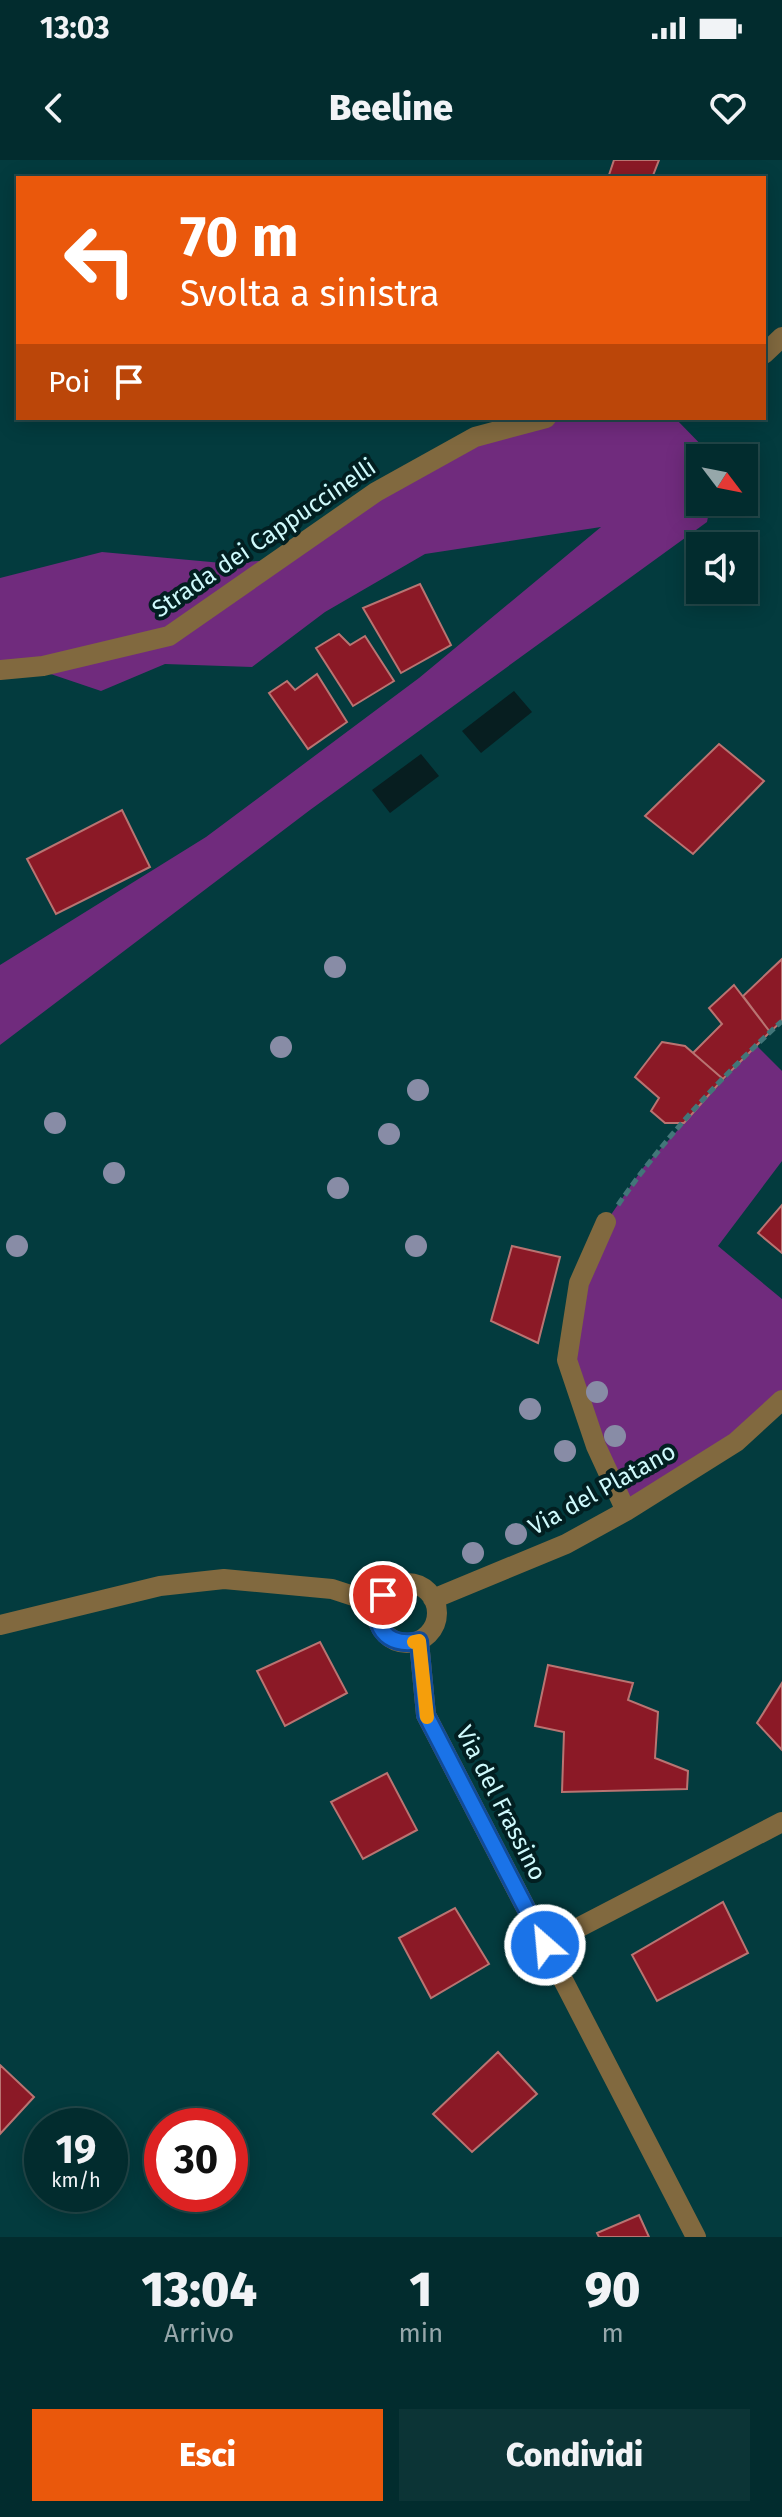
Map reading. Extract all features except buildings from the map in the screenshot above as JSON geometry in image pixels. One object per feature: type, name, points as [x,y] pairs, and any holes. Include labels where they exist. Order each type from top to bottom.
[{"type":"street","points":[[766,352],[782,337]]},
{"type":"street","name":"Strada dei Cappuccinelli","points":[[0,670],[43,666],[169,636],[376,492],[475,437],[539,420]]},
{"type":"street","points":[[606,1222],[579,1283],[567,1360],[596,1446],[626,1511]]},
{"type":"street","name":"Via del Platano","points":[[433,1599],[566,1544],[626,1511],[736,1442],[782,1400]]},
{"type":"street","points":[[0,1625],[160,1586],[224,1579],[332,1589],[378,1604]]},
{"type":"street","points":[[409,1583],[427,1591],[433,1599],[436,1608],[433,1627],[419,1641],[399,1642],[383,1632],[377,1613],[378,1604],[390,1588],[409,1583]]},
{"type":"street","name":"Via del Frassino","points":[[419,1641],[426,1715],[696,2237]]},
{"type":"street","points":[[545,1945],[782,1822]]},
{"type":"path","points":[[606,1222],[646,1164],[744,1057],[782,1021]]},
{"type":"shaded area","points":[[539,420],[677,420],[700,444],[686,444],[686,516],[708,516],[707,522],[693,532],[686,532],[686,537],[310,810],[0,1045],[0,965],[206,837],[419,678],[601,527],[425,554],[325,612],[252,667],[165,664],[101,691],[30,667],[0,670],[0,578],[102,552],[222,563],[279,560],[475,437]]},
{"type":"shaded area","points":[[756,1045],[782,1071],[782,1161],[718,1246],[782,1299],[782,1400],[626,1511],[567,1360],[606,1222],[643,1168]]},
{"type":"water","points":[[514,691],[532,712],[481,753],[462,731]]},
{"type":"water","points":[[421,754],[439,776],[390,813],[372,790]]},
{"type":"slow traffic","points":[[414,1642],[419,1641],[427,1717]]},
{"type":"route","points":[[383,1595],[378,1604],[378,1623],[383,1632],[399,1642],[419,1641],[426,1715],[545,1945]]}]
